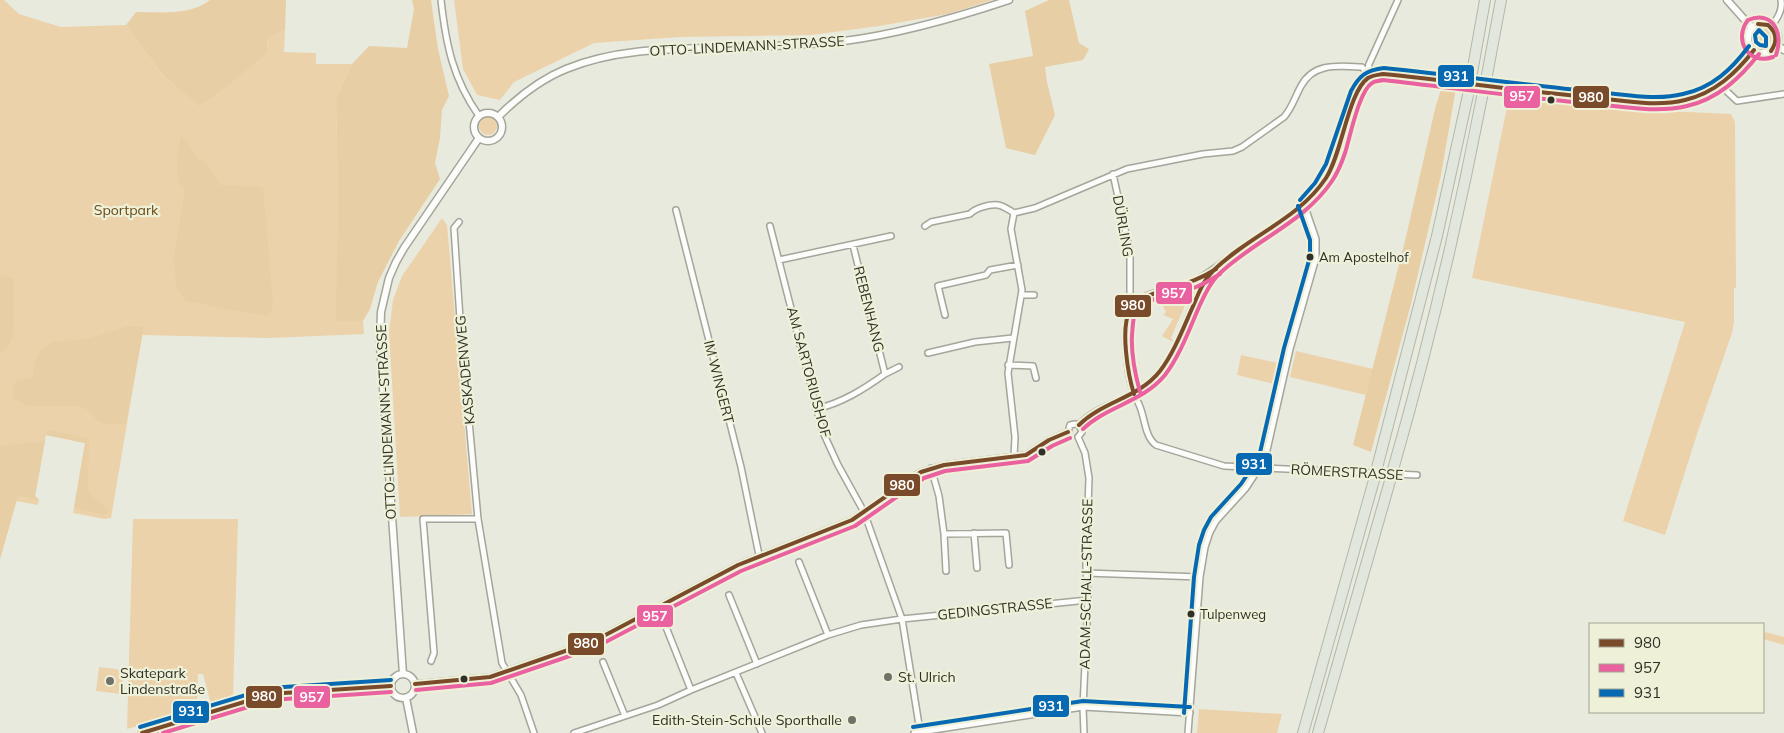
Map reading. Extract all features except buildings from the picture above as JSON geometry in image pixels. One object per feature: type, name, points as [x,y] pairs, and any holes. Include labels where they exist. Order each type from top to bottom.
[{"type":"highway","points":[[1303,733],[1374,480],[1437,236],[1468,95],[1485,0]]},
{"type":"highway","points":[[1318,733],[1414,396],[1459,213],[1501,0]]},
{"type":"street","points":[[441,0],[451,58],[457,78],[467,99],[480,116]]},
{"type":"street","name":"OTTO-LINDEMANN-STRASSE","points":[[498,116],[520,95],[544,80],[565,69],[595,59],[620,54],[667,49],[798,45],[845,41],[883,35],[933,23],[1009,0]]},
{"type":"street","points":[[1130,309],[1139,300],[1147,296],[1188,283],[1212,271],[1304,204],[1325,180],[1333,167],[1355,100],[1368,74],[1398,0]]},
{"type":"street","points":[[1727,0],[1752,28]]},
{"type":"street","points":[[1772,25],[1778,18],[1782,5],[1781,0]]},
{"type":"street","points":[[1759,23],[1772,25],[1779,36],[1777,45],[1766,53],[1754,50],[1748,37],[1752,28],[1759,23]]},
{"type":"street","points":[[1777,45],[1784,50]]},
{"type":"street","points":[[925,226],[931,222],[970,214],[974,210],[996,205],[1001,205],[1014,213],[1035,208],[1127,169],[1238,149],[1284,117],[1302,85],[1310,75],[1323,67],[1362,67],[1368,74],[1383,74],[1573,96],[1655,103],[1678,102],[1696,98],[1720,85],[1740,67],[1754,50]]},
{"type":"street","points":[[1720,85],[1737,101],[1784,94]]},
{"type":"street","points":[[487,113],[498,116],[502,125],[500,134],[493,140],[479,138],[474,126],[480,116],[487,113]]},
{"type":"street","name":"OTTO-LINDEMANN-STRASSE","points":[[403,674],[380,344],[380,312],[389,278],[404,248],[479,138]]},
{"type":"street","name":"DÜRLING","points":[[1113,174],[1130,252],[1130,309],[1126,331],[1126,357],[1134,394]]},
{"type":"street","points":[[1188,733],[1200,576],[1205,547],[1210,532],[1223,511],[1246,488],[1265,459],[1290,349],[1316,258],[1316,239],[1304,204]]},
{"type":"street","name":"IM WINGERT","points":[[676,210],[741,467],[760,555]]},
{"type":"street","points":[[1014,213],[1011,229],[1022,286],[1022,295],[1008,365],[1014,457]]},
{"type":"street","name":"KASKADENWEG","points":[[458,222],[454,228],[455,248],[478,519],[502,663],[521,695],[534,733]]},
{"type":"street","name":"AM SARTORIUSHOF","points":[[770,226],[824,435],[864,512],[902,618],[918,725],[916,733]]},
{"type":"street","points":[[779,260],[891,236]]},
{"type":"street","name":"REBENHANG","points":[[853,245],[886,374]]},
{"type":"street","points":[[945,315],[938,286],[986,275],[990,270],[1018,265]]},
{"type":"street","points":[[1080,425],[1097,411],[1134,394],[1152,380],[1165,365],[1199,292],[1212,271]]},
{"type":"street","points":[[1188,283],[1196,286],[1199,292]]},
{"type":"street","points":[[1022,295],[1034,295]]},
{"type":"street","points":[[928,353],[975,342],[1013,338]]},
{"type":"street","points":[[1008,365],[1033,366],[1036,378]]},
{"type":"street","name":"REBENHANG","points":[[816,408],[845,399],[899,367]]},
{"type":"street","name":"RÖMERSTRASSE","points":[[1134,394],[1150,438],[1156,445],[1224,466],[1417,475]]},
{"type":"street","points":[[1068,432],[1070,425],[1080,425]]},
{"type":"street","points":[[1068,432],[1070,436],[1078,437],[1082,432],[1080,425]]},
{"type":"street","points":[[416,684],[490,677],[594,641],[720,573],[760,555],[852,520],[887,497],[903,483],[932,468],[1026,455],[1049,440],[1068,432]]},
{"type":"street","name":"ADAM-SCHALL-STRASSE","points":[[1078,437],[1085,453],[1089,478],[1086,516],[1088,600],[1083,707],[1084,733]]},
{"type":"street","points":[[932,468],[939,496],[946,571]]},
{"type":"street","points":[[431,661],[434,653],[423,518],[478,519]]},
{"type":"street","points":[[974,533],[977,568]]},
{"type":"street","points":[[944,534],[1006,533],[1009,565]]},
{"type":"street","points":[[799,562],[828,635]]},
{"type":"street","points":[[1086,573],[1200,576]]},
{"type":"street","points":[[729,595],[757,664]]},
{"type":"street","name":"GEDINGSTRASSE","points":[[574,733],[658,705],[828,635],[861,625],[902,618],[1088,600]]},
{"type":"street","points":[[664,622],[691,690]]},
{"type":"street","points":[[602,662],[625,716]]},
{"type":"street","points":[[736,673],[762,733]]},
{"type":"street","points":[[399,674],[410,676],[416,684],[414,693],[406,698],[398,697],[392,691],[391,686],[393,679],[399,674]]},
{"type":"street","points":[[142,733],[257,698],[284,693],[391,686]]},
{"type":"street","points":[[406,698],[413,733]]},
{"type":"street","points":[[916,733],[1083,707],[1190,713]]},
{"type":"street","points":[[596,726],[599,733]]},
{"type":"green space","name":"Sportpark","points":[[0,0],[4,0],[19,14],[61,27],[126,25],[162,74],[199,107],[236,80],[268,53],[267,39],[285,30],[284,52],[316,53],[316,64],[352,64],[336,99],[338,190],[337,321],[363,321],[364,334],[270,338],[142,335],[111,518],[104,519],[73,513],[85,443],[46,435],[35,496],[39,500],[38,505],[16,501],[0,559]]},
{"type":"green space","points":[[454,0],[992,0],[948,14],[811,35],[680,37],[594,43],[514,82],[500,100],[477,95],[463,69]]},
{"type":"green space","points":[[1760,28],[1768,28],[1773,33],[1771,44],[1760,46],[1755,41],[1755,33]]},
{"type":"green space","points":[[1512,98],[1622,109],[1731,114],[1735,122],[1736,287],[1734,289],[1734,322],[1665,535],[1623,521],[1685,322],[1472,278],[1507,107]]},
{"type":"green space","points":[[484,117],[492,117],[497,122],[495,133],[484,135],[479,130],[479,122]]},
{"type":"green space","points":[[442,218],[447,225],[472,514],[400,517],[389,332],[393,300],[402,276]]},
{"type":"green space","points":[[1185,287],[1192,289],[1192,299],[1189,296],[1171,338],[1173,342],[1162,336],[1173,319],[1163,315],[1166,312],[1157,296]]},
{"type":"green space","points":[[1296,351],[1373,369],[1366,395],[1290,377]]},
{"type":"green space","points":[[1241,355],[1282,364],[1278,385],[1237,375]]},
{"type":"green space","points":[[133,519],[238,519],[233,697],[211,704],[203,674],[198,674],[197,709],[127,729]]},
{"type":"green space","points":[[1766,632],[1784,637],[1784,645],[1764,639]]},
{"type":"green space","name":"Skatepark Lindenstraße","points":[[99,667],[124,670],[121,694],[96,691]]},
{"type":"green space","points":[[1199,709],[1282,714],[1277,733],[1197,733]]},
{"type":"shaded area","points":[[210,0],[286,0],[285,30],[267,39],[268,53],[236,80],[199,107],[162,74],[126,25],[136,12],[184,11],[193,9]]},
{"type":"shaded area","points":[[412,0],[431,0],[438,49],[449,96],[442,110],[440,138],[435,163],[440,179],[399,241],[378,282],[370,309],[363,321],[336,321],[338,195],[336,99],[352,64],[369,46],[407,48],[414,9]]},
{"type":"shaded area","points":[[1049,0],[1069,0],[1079,43],[1089,49],[1083,60],[1045,67],[1055,115],[1035,155],[1006,148],[989,64],[1033,56],[1025,11]]},
{"type":"shaded area","points":[[1442,86],[1456,88],[1441,175],[1411,304],[1371,452],[1353,445]]},
{"type":"shaded area","points":[[181,136],[188,143],[196,157],[205,163],[220,185],[263,187],[273,305],[270,313],[266,316],[186,301],[176,288],[174,258],[185,188],[178,183],[177,160]]},
{"type":"shaded area","points":[[0,276],[14,278],[14,334],[8,347],[0,353]]},
{"type":"shaded area","points":[[128,326],[144,327],[126,424],[106,424],[97,421],[90,411],[79,406],[28,406],[13,398],[14,384],[17,380],[32,378],[36,359],[41,350],[52,342],[88,339]]},
{"type":"shaded area","points":[[47,430],[89,438],[88,488],[90,494],[109,511],[105,515],[74,508],[85,443],[46,435]]},
{"type":"shaded area","points":[[45,441],[35,496],[39,500],[18,496],[0,559],[0,446]]},
{"type":"transit line","name":"957","points":[[1773,57],[1756,58],[1746,49],[1742,35],[1748,20],[1764,18],[1770,21],[1779,39],[1776,55]]},
{"type":"transit line","name":"980","points":[[1758,24],[1768,25],[1773,31],[1775,44],[1771,51]]},
{"type":"transit line","name":"931","points":[[1759,30],[1766,37],[1766,46],[1756,42],[1755,35],[1759,30]]},
{"type":"transit line","name":"931","points":[[1300,200],[1315,183],[1326,164],[1351,91],[1357,81],[1372,70],[1384,68],[1569,89],[1662,97],[1683,94],[1712,82],[1728,70],[1749,46]]},
{"type":"transit line","name":"980","points":[[1079,425],[1099,410],[1131,394],[1151,380],[1160,371],[1170,355],[1204,282],[1213,271],[1241,248],[1287,217],[1315,193],[1332,167],[1355,96],[1361,85],[1368,78],[1383,74],[1630,102],[1664,103],[1696,97],[1715,87],[1740,67],[1754,50]]},
{"type":"transit line","name":"957","points":[[1083,429],[1093,421],[1136,398],[1156,384],[1165,375],[1175,359],[1209,286],[1218,275],[1247,251],[1293,220],[1321,196],[1340,167],[1359,104],[1367,88],[1372,83],[1383,80],[1569,102],[1641,109],[1664,109],[1698,103],[1718,93],[1736,79],[1759,54]]},
{"type":"transit line","name":"931","points":[[1184,713],[1194,577],[1199,545],[1211,517],[1241,484],[1259,457],[1284,348],[1310,257],[1310,240],[1298,206]]},
{"type":"transit line","name":"980","points":[[1134,394],[1127,364],[1125,339],[1127,318],[1130,310],[1136,303],[1147,296],[1195,280],[1216,269]]},
{"type":"transit line","name":"957","points":[[1140,392],[1132,349],[1133,323],[1136,312],[1147,302],[1196,287],[1220,274]]},
{"type":"transit line","name":"980","points":[[415,684],[490,677],[594,641],[738,565],[852,520],[921,472],[944,465],[1026,455],[1049,440],[1068,432]]},
{"type":"transit line","name":"957","points":[[416,690],[491,683],[596,647],[741,571],[855,526],[924,478],[945,471],[1028,461],[1052,446],[1070,438]]},
{"type":"transit line","name":"931","points":[[140,727],[256,692],[284,687],[391,680]]},
{"type":"transit line","name":"980","points":[[142,733],[257,698],[284,693],[391,686]]},
{"type":"transit line","name":"957","points":[[163,733],[258,704],[285,699],[391,692]]},
{"type":"transit line","name":"931","points":[[913,727],[1083,701],[1190,707]]},
{"type":"place","name":"Am Apostelhof","points":[[1310,257]]},
{"type":"place","name":"Tulpenweg","points":[[1191,614]]},
{"type":"place","name":"St. Ulrich","points":[[888,677]]},
{"type":"place","name":"Skatepark Lindenstraße","points":[[110,681]]},
{"type":"place","name":"Edith-Stein-Schule Sporthalle","points":[[852,720]]}]
